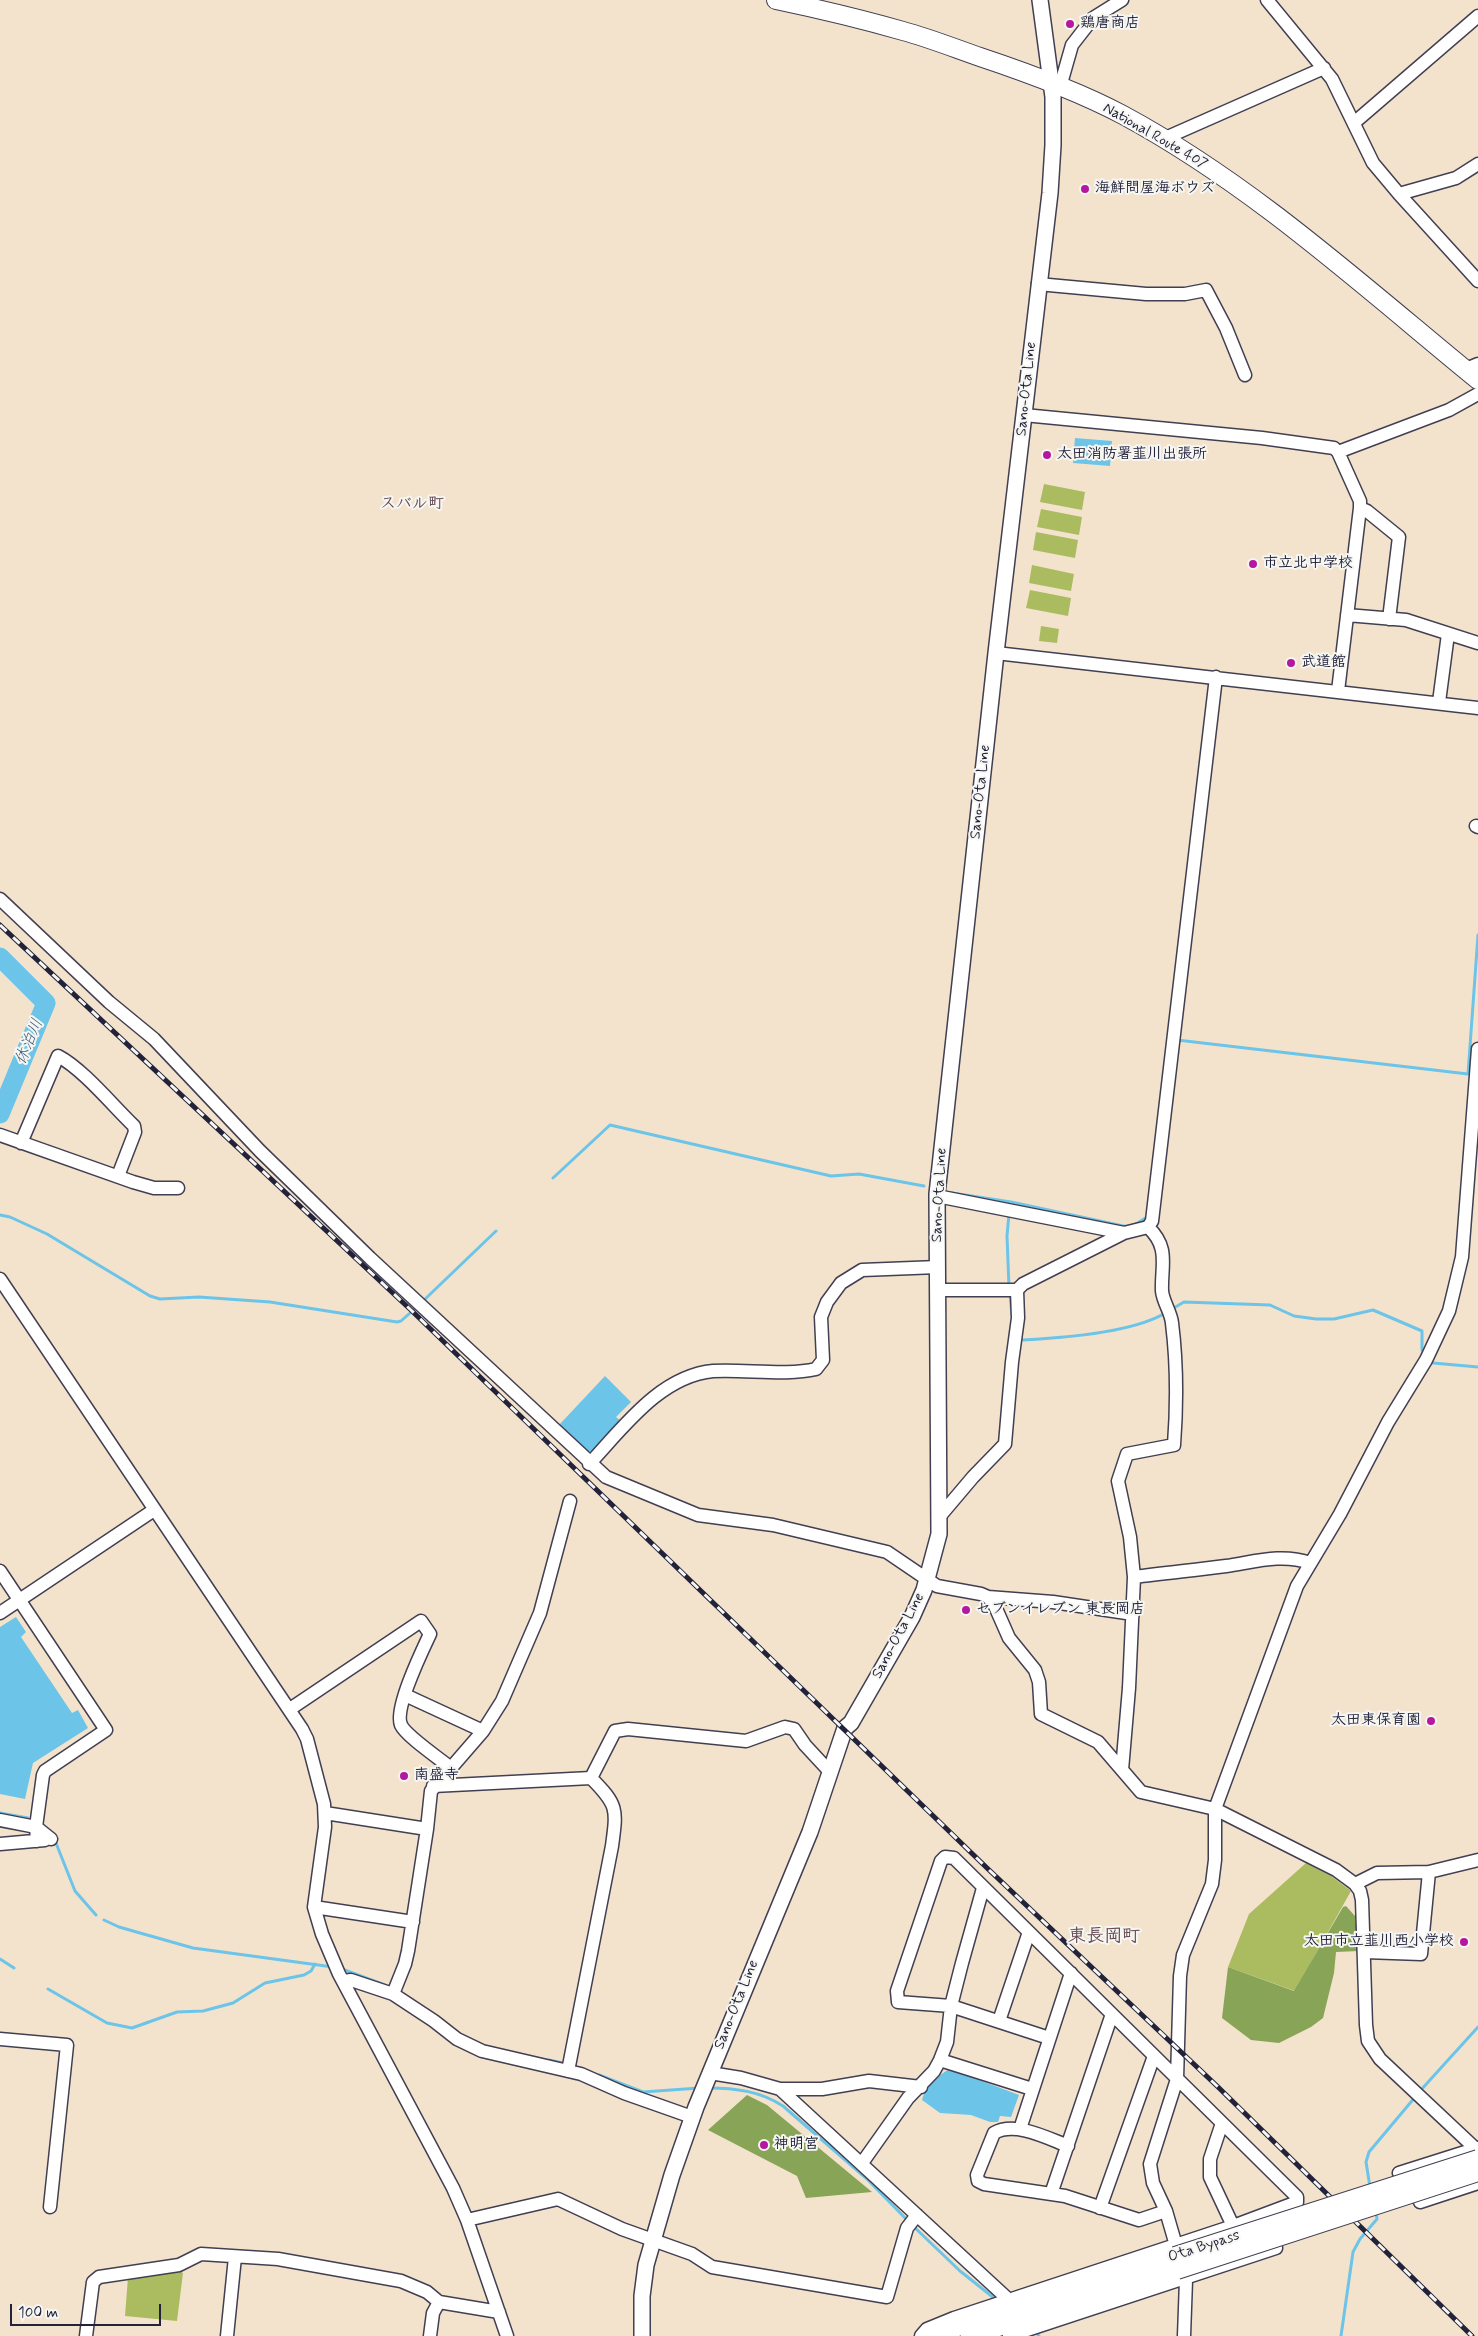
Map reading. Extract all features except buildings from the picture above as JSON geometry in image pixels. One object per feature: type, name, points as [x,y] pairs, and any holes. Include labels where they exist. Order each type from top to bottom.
[{"type":"highway","name":"National Route 407","points":[[776,0],[841,14],[905,31],[1027,73],[1123,115],[1203,163],[1256,201],[1474,371]]},
{"type":"highway","name":"Ota Bypass","points":[[970,2336],[1178,2262],[1478,2151]]},
{"type":"highway","name":"Ota Bypass","points":[[930,2336],[1478,2172]]},
{"type":"main road","name":"Sano-Ota Line","points":[[642,2336],[642,2296],[646,2265],[692,2116],[810,1832],[845,1728],[851,1722],[912,1617],[927,1581],[939,1534],[937,1196],[996,653],[1050,193],[1056,85],[1040,0]]},
{"type":"street","points":[[1056,85],[1072,45],[1094,18],[1122,0]]},
{"type":"street","points":[[1267,0],[1324,68],[1337,87],[1373,163],[1398,194],[1478,281]]},
{"type":"street","points":[[1355,122],[1478,16]]},
{"type":"street","points":[[1163,138],[1324,68]]},
{"type":"street","points":[[1398,194],[1456,178],[1478,164]]},
{"type":"street","points":[[1038,284],[1146,294],[1185,294],[1206,290],[1226,328],[1245,375]]},
{"type":"street","points":[[1338,452],[1448,410],[1478,394]]},
{"type":"street","points":[[1024,415],[1262,438],[1334,448],[1338,452],[1360,501],[1338,691]]},
{"type":"street","points":[[1360,508],[1367,511],[1399,537],[1389,619]]},
{"type":"street","points":[[1347,615],[1414,622],[1478,644]]},
{"type":"street","points":[[1439,702],[1448,634]]},
{"type":"street","points":[[996,653],[1439,702],[1478,708]]},
{"type":"street","points":[[938,1290],[1012,1290],[1124,1233],[1148,1227],[1152,1221],[1216,677]]},
{"type":"street","points":[[0,899],[109,1002],[154,1039],[260,1151],[370,1258],[589,1464],[606,1477],[698,1515],[772,1525],[887,1552],[937,1586],[988,1597],[1053,1602],[1133,1614]]},
{"type":"street","points":[[1184,2336],[1178,2262],[1166,2211],[1153,2183],[1150,2164],[1177,2080],[1180,1976],[1183,1955],[1212,1884],[1215,1860],[1215,1809],[1297,1586],[1340,1514],[1388,1422],[1426,1360],[1449,1311],[1462,1257],[1472,1196],[1478,1049]]},
{"type":"street","points":[[21,1143],[58,1056],[71,1065],[134,1126],[135,1132],[118,1176]]},
{"type":"street","points":[[0,1135],[154,1188],[178,1188]]},
{"type":"street","points":[[937,1196],[1124,1233]]},
{"type":"street","points":[[1122,1770],[1134,1577],[1130,1537],[1118,1482],[1127,1454],[1174,1445],[1175,1360],[1172,1321],[1162,1290],[1164,1264],[1158,1236],[1148,1227]]},
{"type":"street","points":[[589,1464],[650,1400],[683,1378],[712,1371],[816,1369],[823,1360],[821,1317],[832,1294],[849,1276],[862,1270],[874,1268],[938,1266]]},
{"type":"street","points":[[0,1279],[290,1709],[306,1739],[325,1813],[326,1827],[314,1907],[328,1950],[453,2188],[467,2220],[507,2336]]},
{"type":"street","points":[[940,1516],[973,1477],[1005,1444],[1018,1318],[1012,1290]]},
{"type":"street","points":[[393,1994],[405,1964],[427,1829],[428,1807],[433,1786],[483,1731],[502,1701],[540,1613],[570,1501]]},
{"type":"street","points":[[0,1614],[81,1557],[154,1510]]},
{"type":"street","points":[[1134,1577],[1228,1566],[1267,1558],[1299,1559],[1310,1563]]},
{"type":"street","points":[[0,1571],[106,1730],[45,1771],[36,1828]]},
{"type":"street","points":[[988,1597],[994,1604],[1009,1638],[1035,1670],[1041,1714],[1098,1742],[1141,1792],[1215,1809],[1336,1870],[1355,1884],[1360,1891],[1362,1900],[1368,2041],[1380,2059],[1478,2151]]},
{"type":"street","points":[[290,1709],[421,1621],[430,1634],[405,1695],[400,1714],[402,1726],[451,1768]]},
{"type":"street","points":[[405,1695],[483,1731]]},
{"type":"street","points":[[591,1778],[615,1731],[628,1729],[746,1741],[785,1727],[794,1729],[805,1745],[830,1772]]},
{"type":"street","points":[[433,1786],[591,1778],[610,1797],[616,1814],[568,2071]]},
{"type":"street","points":[[325,1813],[427,1829]]},
{"type":"street","points":[[0,1820],[36,1828],[51,1839],[0,1844]]},
{"type":"street","points":[[1009,2336],[1044,2331],[1178,2262],[1233,2226],[1297,2202],[1297,2196],[1177,2080],[1071,1972],[954,1858],[949,1856],[941,1861],[897,1991],[898,2002],[951,2006],[1049,2038]]},
{"type":"street","points":[[1355,1884],[1377,1873],[1429,1872],[1478,1860]]},
{"type":"street","points":[[1364,1952],[1421,1954],[1429,1872]]},
{"type":"street","points":[[862,2163],[908,2098],[934,2071],[940,2060],[947,2042],[951,2006],[983,1888]]},
{"type":"street","points":[[314,1907],[413,1922]]},
{"type":"street","points":[[999,2021],[1029,1932]]},
{"type":"street","points":[[1020,2129],[1071,1972]]},
{"type":"street","points":[[344,1981],[351,1980],[393,1994],[434,2020],[457,2039],[472,2047],[568,2071],[692,2116]]},
{"type":"street","points":[[1051,2194],[1112,2014]]},
{"type":"street","points":[[0,2039],[67,2045],[50,2207]]},
{"type":"street","points":[[1100,2208],[1154,2056]]},
{"type":"street","points":[[940,2060],[1032,2089]]},
{"type":"street","points":[[710,2073],[741,2078],[780,2089],[822,2089],[869,2081],[920,2086]]},
{"type":"street","points":[[780,2089],[1009,2300]]},
{"type":"street","points":[[1222,2123],[1210,2159],[1210,2177],[1233,2226]]},
{"type":"street","points":[[1068,2146],[1020,2129],[999,2130],[994,2133],[976,2175],[978,2181],[984,2184],[1064,2196],[1138,2220],[1166,2211]]},
{"type":"street","points":[[1399,2173],[1478,2151]]},
{"type":"street","points":[[1420,2202],[1478,2183]]},
{"type":"street","points":[[467,2220],[558,2199],[622,2229],[692,2254],[712,2267],[886,2296],[907,2228],[917,2215]]},
{"type":"street","points":[[921,2336],[927,2329],[939,2324],[1009,2300],[1178,2262],[1276,2248]]},
{"type":"street","points":[[86,2336],[94,2282],[99,2277],[179,2265],[196,2255],[307,2263],[330,2270],[401,2281],[427,2292],[439,2302],[499,2312]]},
{"type":"street","points":[[227,2336],[235,2257]]},
{"type":"street","points":[[430,2336],[433,2313],[439,2302]]},
{"type":"green space","points":[[1044,484],[1085,492],[1082,510],[1040,502]]},
{"type":"green space","points":[[1041,509],[1082,517],[1079,535],[1037,527]]},
{"type":"green space","points":[[1036,532],[1078,540],[1075,558],[1033,550]]},
{"type":"green space","points":[[1032,565],[1074,574],[1071,591],[1029,583]]},
{"type":"green space","points":[[1030,590],[1071,598],[1068,616],[1026,608]]},
{"type":"green space","points":[[1041,626],[1059,629],[1057,643],[1039,641]]},
{"type":"green space","points":[[1306,1863],[1331,1876],[1351,1891],[1295,1991],[1228,1967],[1249,1914]]},
{"type":"green space","points":[[1346,1906],[1355,1916],[1359,1951],[1336,1952],[1334,1973],[1323,2018],[1311,2027],[1279,2043],[1251,2040],[1222,2018],[1228,1967],[1294,1991],[1343,1907]]},
{"type":"green space","name":"神明宮","points":[[747,2095],[767,2105],[872,2192],[806,2198],[797,2176],[708,2130]]},
{"type":"green space","points":[[178,2270],[183,2273],[177,2321],[125,2316],[128,2277]]},
{"type":"water","points":[[1075,438],[1112,441],[1110,466],[1073,463]]},
{"type":"water","points":[[605,1376],[631,1402],[616,1417],[621,1421],[592,1451],[586,1451],[559,1425]]},
{"type":"water","points":[[16,1617],[26,1632],[21,1637],[72,1713],[78,1710],[88,1728],[33,1763],[25,1799],[0,1794],[0,1627]]},
{"type":"water","points":[[950,2069],[1019,2095],[1011,2117],[1000,2116],[998,2122],[990,2122],[971,2115],[940,2113],[922,2100],[933,2082]]},
{"type":"waterway","points":[[1177,1040],[1468,1074],[1478,935]]},
{"type":"waterway","name":"休泊川","points":[[0,957],[46,1003],[0,1114]]},
{"type":"waterway","points":[[553,1178],[610,1125],[831,1176],[859,1174],[924,1186]]},
{"type":"waterway","points":[[952,1193],[1011,1202],[1128,1227]]},
{"type":"waterway","points":[[1009,1214],[1007,1236],[1009,1287]]},
{"type":"waterway","points":[[0,1215],[10,1217],[47,1234],[150,1296],[160,1299],[199,1297],[270,1302],[397,1322],[401,1321],[418,1306]]},
{"type":"waterway","points":[[1136,1224],[1147,1217]]},
{"type":"waterway","points":[[422,1302],[496,1231]]},
{"type":"waterway","points":[[1010,1294],[1012,1315]]},
{"type":"waterway","points":[[1172,1309],[1184,1302],[1270,1305],[1294,1316],[1316,1319],[1334,1319],[1373,1310],[1422,1331],[1422,1350],[1424,1353]]},
{"type":"waterway","points":[[1023,1340],[1077,1336],[1117,1330],[1153,1319],[1167,1312]]},
{"type":"waterway","points":[[1433,1363],[1478,1367]]},
{"type":"waterway","points":[[0,1813],[28,1818]]},
{"type":"waterway","points":[[54,1838],[75,1891],[96,1915]]},
{"type":"waterway","points":[[104,1920],[119,1927],[193,1948],[333,1967]]},
{"type":"waterway","points":[[0,1959],[14,1968]]},
{"type":"waterway","points":[[48,1989],[107,2023],[132,2028],[177,2012],[203,2011],[233,2003],[265,1983],[304,1975],[311,1971],[315,1964]]},
{"type":"waterway","points":[[342,1969],[385,1985]]},
{"type":"waterway","points":[[1420,2091],[1478,2027]]},
{"type":"waterway","points":[[549,2060],[567,2064]]},
{"type":"waterway","points":[[599,2075],[643,2092],[699,2088]]},
{"type":"waterway","points":[[708,2088],[747,2091],[783,2106],[867,2179],[908,2221]]},
{"type":"waterway","points":[[1370,2187],[1366,2162],[1369,2152],[1416,2096]]},
{"type":"waterway","points":[[1341,2336],[1353,2252],[1360,2239],[1377,2219],[1376,2212]]},
{"type":"waterway","points":[[912,2225],[960,2271],[994,2298]]},
{"type":"railway","points":[[0,925],[412,1311],[987,1868],[1217,2086],[1472,2336]]},
{"type":"place","name":"鶏唐商店","points":[[1070,24]]},
{"type":"place","name":"海鮮問屋海ボウズ","points":[[1085,189]]},
{"type":"place","name":"太田消防署韮川出張所","points":[[1047,455]]},
{"type":"place","name":"市立北中学校","points":[[1253,564]]},
{"type":"place","name":"武道館","points":[[1291,663]]},
{"type":"place","name":"セブンイレブン 東長岡店","points":[[966,1610]]},
{"type":"place","name":"太田東保育園","points":[[1431,1721]]},
{"type":"place","name":"南盛寺","points":[[404,1776]]},
{"type":"place","name":"太田市立韮川西小学校","points":[[1464,1942]]},
{"type":"place","name":"神明宮","points":[[764,2145]]},
{"type":"district","name":"スバル町","points":[[412,505]]},
{"type":"district","name":"東長岡町","points":[[1104,1937]]}]
